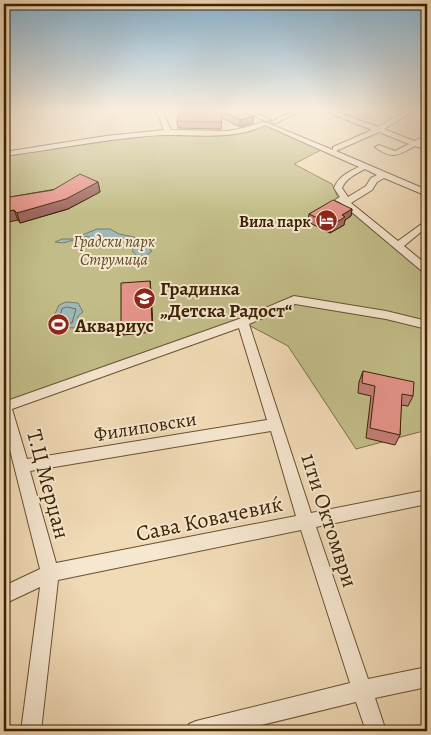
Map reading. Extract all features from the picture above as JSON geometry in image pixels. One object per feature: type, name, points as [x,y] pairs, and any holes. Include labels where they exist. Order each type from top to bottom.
[{"type":"street","points":[[4,154],[76,144]]},
{"type":"street","points":[[317,144],[427,193]]},
{"type":"street","points":[[324,144],[427,188]]},
{"type":"street","points":[[336,149],[346,144]]},
{"type":"street","points":[[379,147],[395,154],[413,144]]},
{"type":"street","points":[[415,144],[427,148]]},
{"type":"street","points":[[366,166],[348,175],[340,182],[338,188],[342,200],[427,270]]},
{"type":"street","points":[[342,200],[370,188],[374,180],[384,174]]},
{"type":"street","points":[[398,246],[427,223]]},
{"type":"street","points":[[4,407],[243,322],[294,300],[386,315],[427,325]]},
{"type":"street","name":"11ти Октомври","points":[[243,322],[306,521],[376,731]]},
{"type":"street","name":"Т.Ц Мерџан","points":[[4,407],[7,412],[50,573]]},
{"type":"street","name":"Филиповски","points":[[21,466],[275,425]]},
{"type":"street","name":"Сава Ковачевиќ","points":[[4,595],[50,573],[427,497]]},
{"type":"street","points":[[31,731],[50,573]]},
{"type":"street","points":[[196,731],[363,690],[427,677]]},
{"type":"green space","name":"Градски парк Струмица","points":[[76,144],[316,144],[325,148],[294,164],[332,184],[339,200],[427,270],[427,430],[356,449],[288,346],[243,322],[4,407],[4,154]]},
{"type":"water","points":[[97,229],[110,229],[119,234],[134,237],[152,251],[146,256],[137,256],[133,252],[132,241],[125,238],[102,244],[93,241],[88,236],[63,243],[55,242],[62,239],[72,239]]},
{"type":"water","points":[[66,302],[78,303],[83,312],[78,316],[77,326],[73,328],[61,327],[54,316],[59,305]]},
{"type":"building","points":[[80,174],[98,182],[66,199],[17,213],[14,210],[4,212],[4,198],[53,190]]},
{"type":"building","points":[[333,200],[352,209],[342,215],[345,217],[332,225],[309,214]]},
{"type":"building","points":[[150,281],[152,322],[121,325],[121,283]]},
{"type":"building","points":[[363,371],[414,382],[413,396],[402,394],[400,435],[370,428],[375,386],[362,383]]},
{"type":"place","name":"Вила парк","points":[[327,221]]},
{"type":"place","name":"Градинка „Детска Радост“","points":[[144,299]]},
{"type":"place","name":"Аквариус","points":[[59,325]]}]
